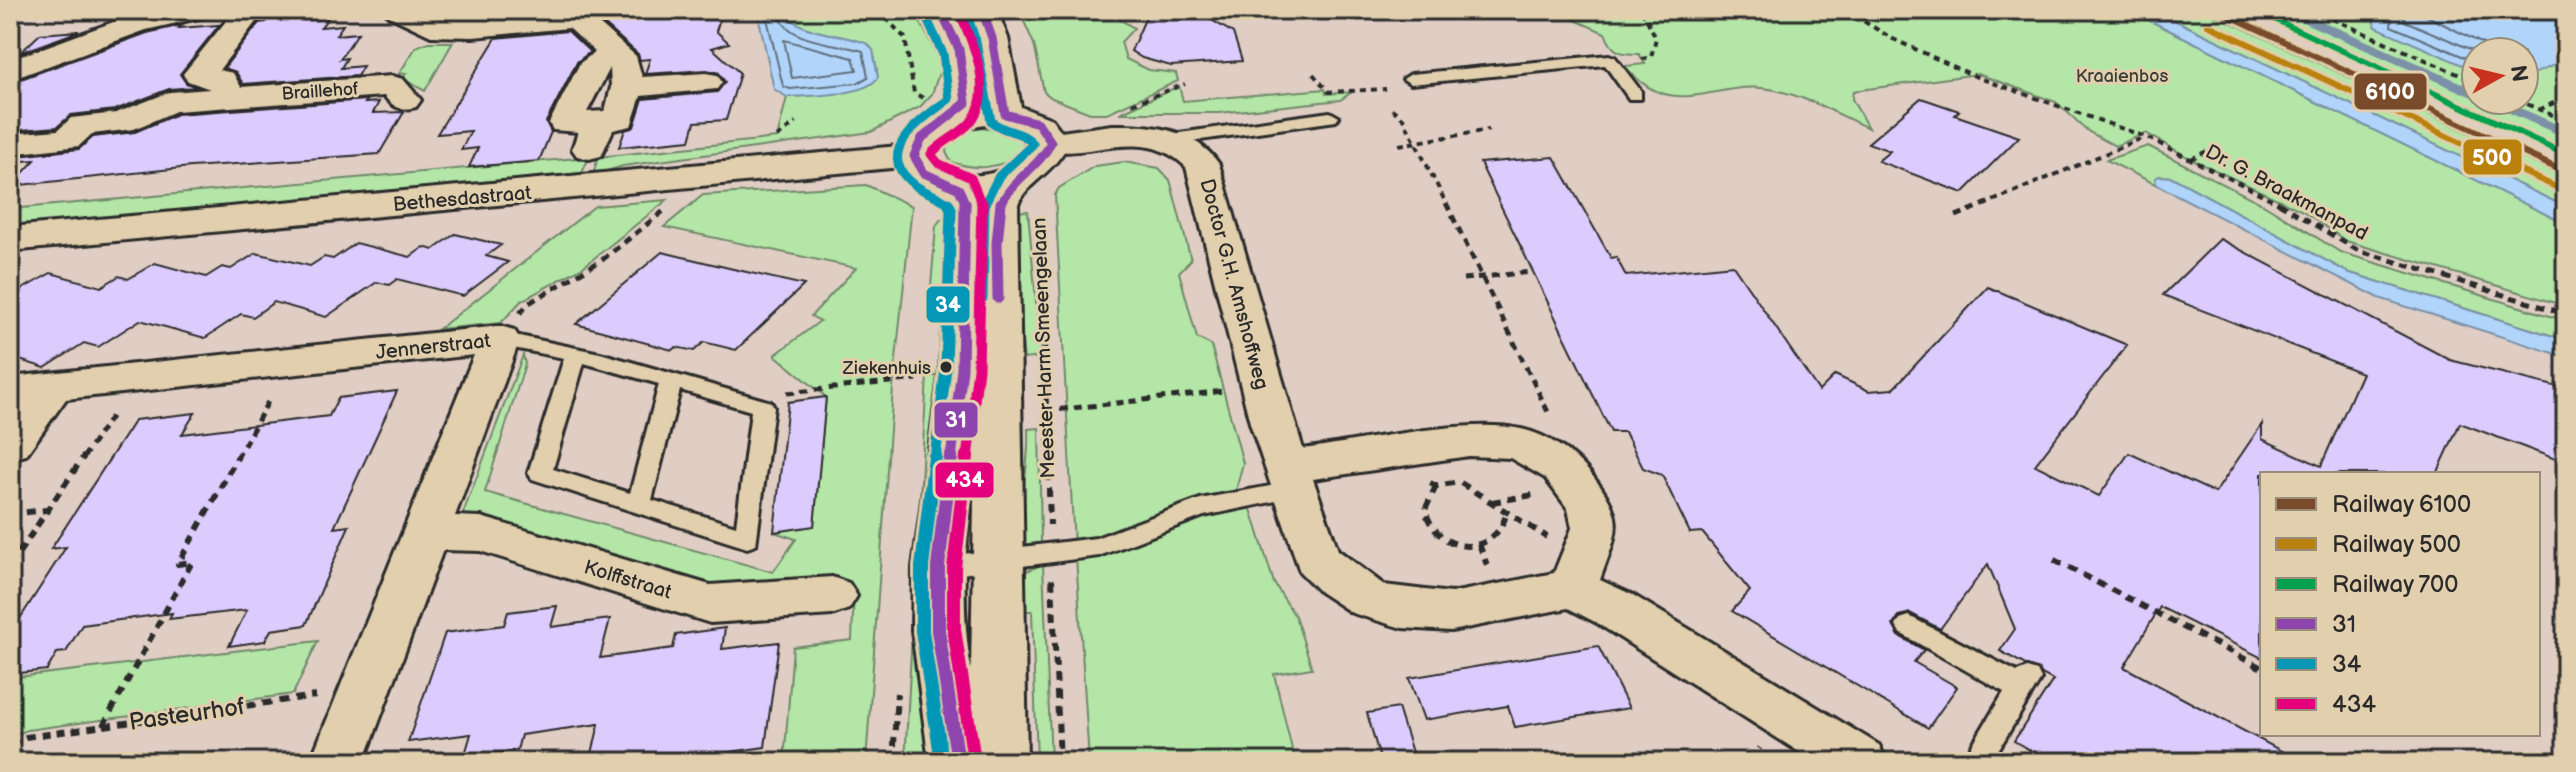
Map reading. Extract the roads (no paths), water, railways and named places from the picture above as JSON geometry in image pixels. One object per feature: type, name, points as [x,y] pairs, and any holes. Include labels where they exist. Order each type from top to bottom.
[{"type":"street","points":[[10,71],[134,16],[197,10]]},
{"type":"street","points":[[230,98],[222,80],[199,74],[250,10]]},
{"type":"street","points":[[399,10],[431,27],[473,28],[578,15],[625,63],[627,87],[619,119],[594,135],[565,123],[595,63],[615,55]]},
{"type":"street","points":[[938,111],[963,109],[967,96],[959,49],[940,10]]},
{"type":"street","points":[[982,10],[992,38],[1005,114]]},
{"type":"street","name":"Braillehof","points":[[10,144],[67,139],[102,108],[199,74]]},
{"type":"street","points":[[627,87],[706,82]]},
{"type":"street","name":"Braillehof","points":[[83,125],[122,122],[170,102],[392,86],[405,100]]},
{"type":"street","points":[[938,111],[966,116],[1005,114],[1038,123],[1039,157]]},
{"type":"street","points":[[938,111],[914,155],[919,168],[933,178],[954,184],[992,183],[1039,157],[1136,136],[1172,139]]},
{"type":"street","name":"Doctor G.H. Amshoffweg","points":[[1172,139],[1189,148],[1206,173],[1272,423],[1317,559],[1337,579],[1369,600],[1402,609],[1451,612],[1579,574]]},
{"type":"street","name":"Bethesdastraat","points":[[10,239],[914,155]]},
{"type":"street","name":"Meester Harm Smeengelaan","points":[[998,762],[999,204],[1005,190],[1039,157]]},
{"type":"street","points":[[954,184],[965,195],[967,207],[962,369],[938,567],[938,630],[958,762]]},
{"type":"street","name":"Jennerstraat","points":[[10,391],[500,339],[337,762]]},
{"type":"street","points":[[10,444],[53,387]]},
{"type":"street","points":[[1289,479],[1381,453],[1493,439],[1518,443],[1533,450],[1561,467],[1590,505],[1595,528],[1579,574],[1615,609],[1860,762]]},
{"type":"street","name":"Kolffstraat","points":[[426,532],[481,534],[710,604],[832,596]]},
{"type":"lane","points":[[1411,79],[1609,60],[1635,95]]},
{"type":"lane","points":[[1172,139],[1330,117]]},
{"type":"lane","points":[[500,339],[576,355],[763,407],[747,539],[540,473],[576,355]]},
{"type":"lane","points":[[639,504],[671,381]]},
{"type":"lane","points":[[938,567],[1099,547],[1200,508],[1289,479]]},
{"type":"lane","points":[[1909,626],[2024,684],[1976,762]]},
{"type":"water","points":[[757,10],[782,10],[790,19],[810,29],[868,44],[873,50],[878,77],[872,84],[850,92],[787,97],[774,89]]},
{"type":"water","points":[[2128,10],[2153,10],[2566,207],[2566,224]]},
{"type":"water","points":[[2395,10],[2566,10],[2566,60],[2540,71],[2540,36],[2460,36],[2460,64],[2376,27],[2372,18]]},
{"type":"water","points":[[2159,176],[2172,177],[2347,272],[2566,340],[2566,357],[2379,298],[2157,185],[2155,179]]},
{"type":"waterway","points":[[2286,10],[2460,87]]},
{"type":"waterway","points":[[2527,116],[2566,133]]},
{"type":"rail line","name":"6100","points":[[2215,10],[2566,173]]},
{"type":"rail line","name":"700","points":[[2253,10],[2566,155]]},
{"type":"rail line","name":"500","points":[[2208,25],[2559,188]]},
{"type":"place","name":"Ziekenhuis","points":[[946,367]]},
{"type":"park label","name":"Kraaienbos","points":[[2122,76]]}]
